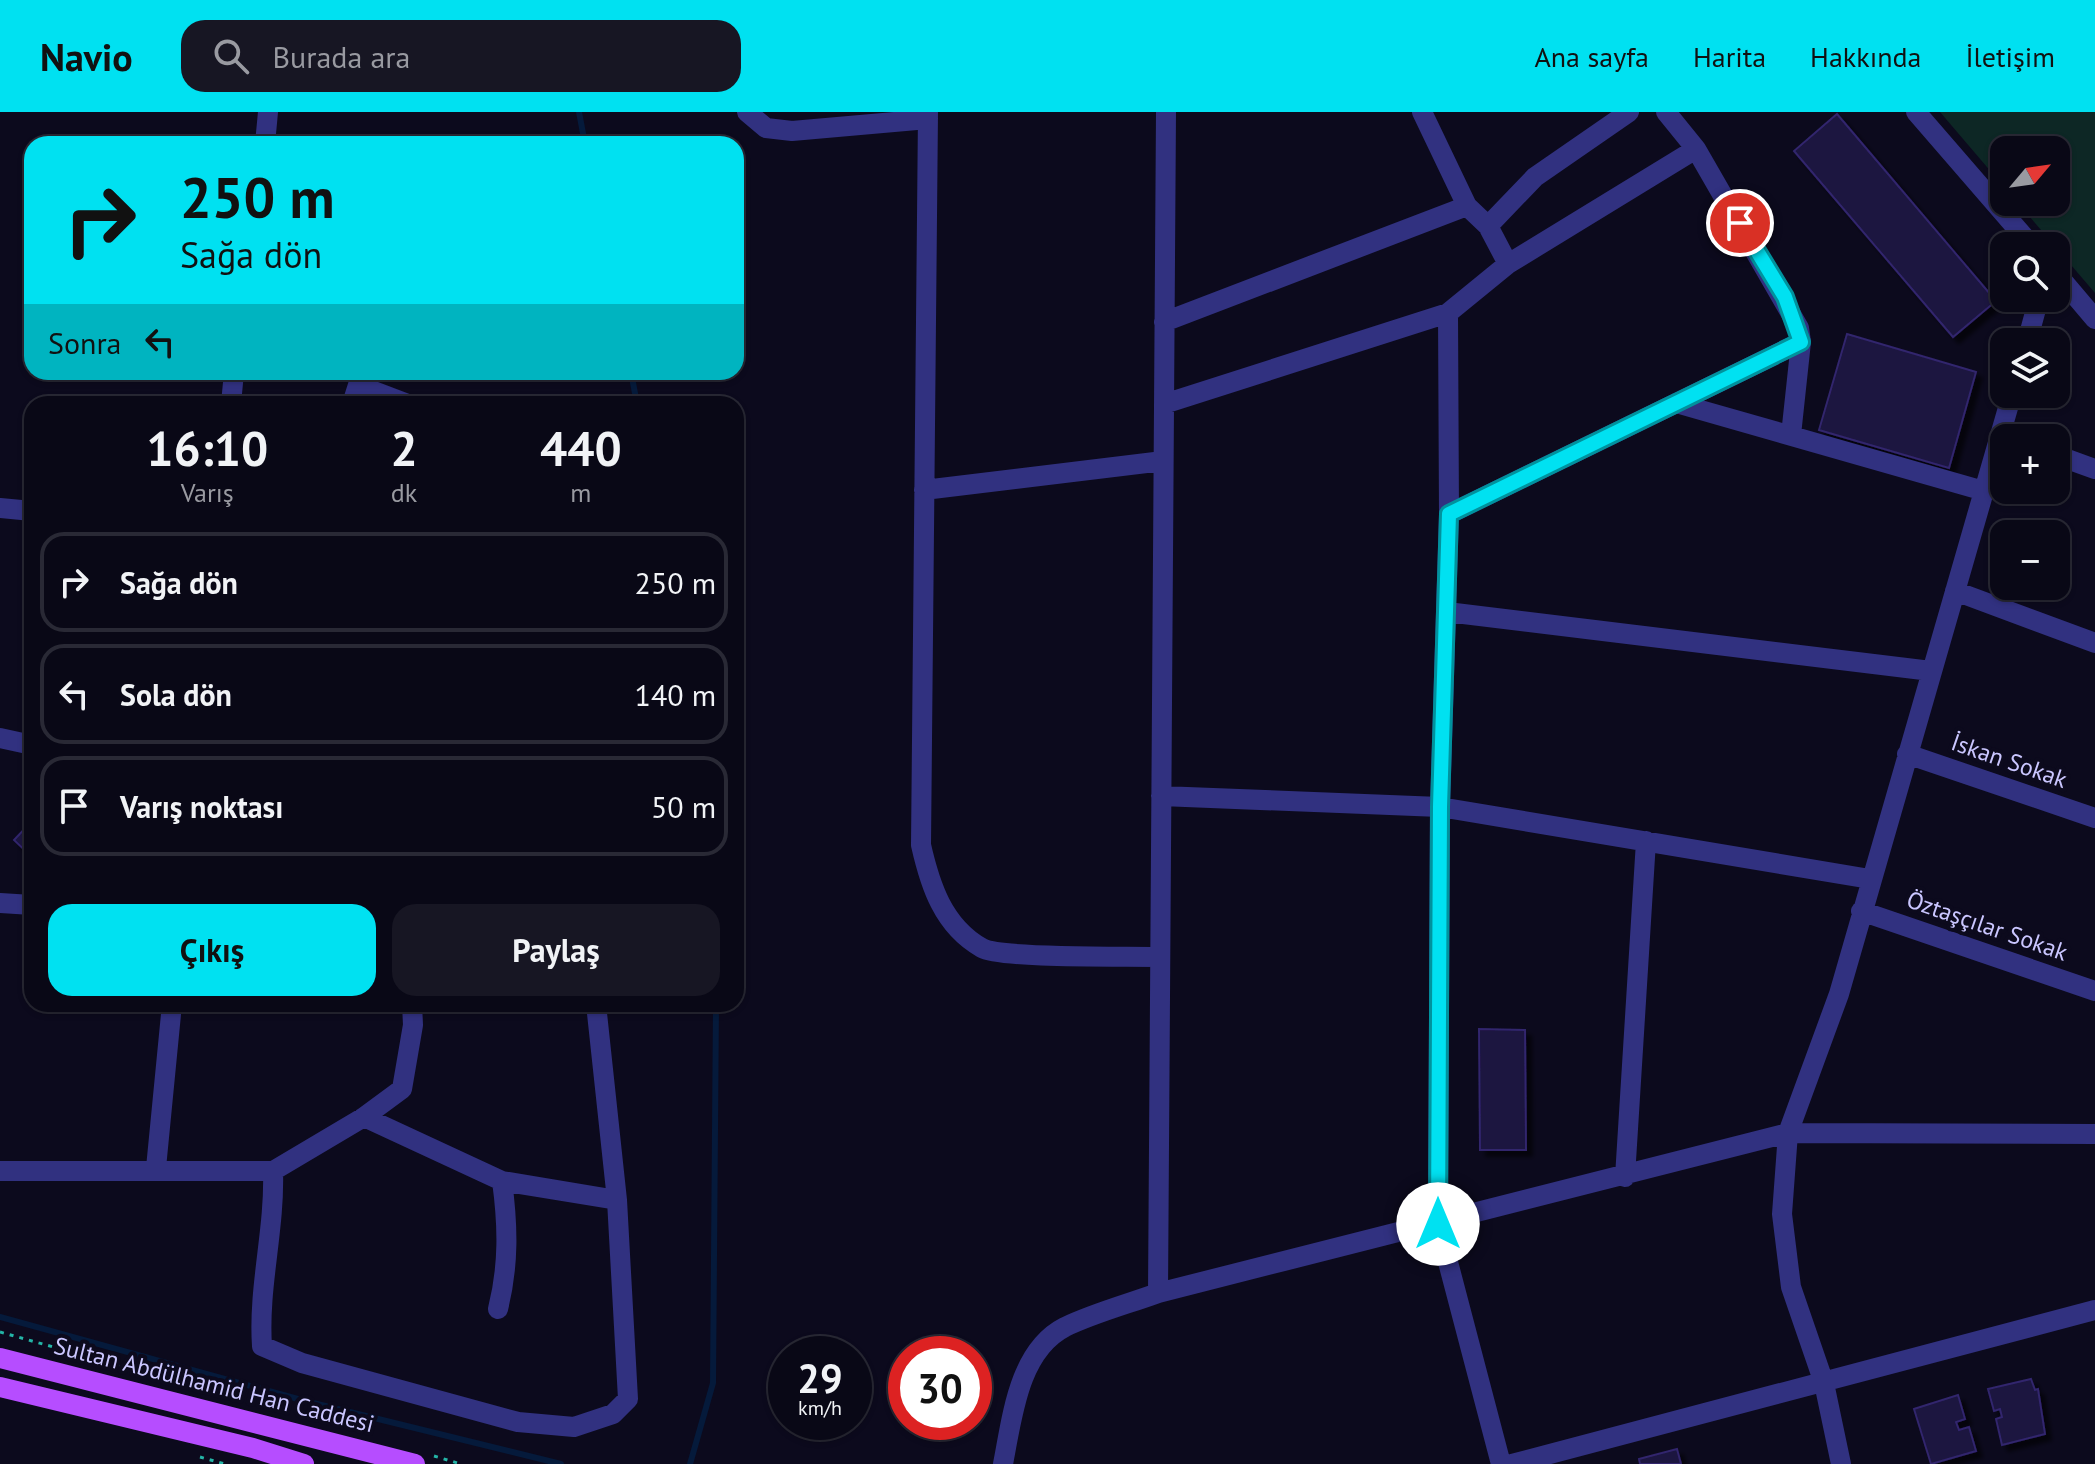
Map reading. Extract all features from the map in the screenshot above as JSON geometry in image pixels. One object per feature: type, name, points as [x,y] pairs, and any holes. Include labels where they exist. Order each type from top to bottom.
[{"type":"main road","name":"Sultan Abdülhamid Han Caddesi","points":[[0,1358],[415,1464]]},
{"type":"main road","points":[[0,1387],[253,1448],[304,1464]]},
{"type":"street","points":[[266,136],[268,112]]},
{"type":"street","points":[[747,112],[766,128],[792,131],[928,115],[921,845],[940,906],[960,931],[984,949],[1010,953],[1160,957]]},
{"type":"street","points":[[1158,1293],[1166,112]]},
{"type":"street","points":[[1422,112],[1467,206],[1488,226],[1508,264]]},
{"type":"street","points":[[1488,226],[1535,177],[1629,112]]},
{"type":"street","points":[[1666,112],[1696,149],[1785,297],[1801,342],[1791,435]]},
{"type":"street","points":[[1916,112],[2020,232]]},
{"type":"street","points":[[1164,404],[1448,313],[1508,264],[1696,149]]},
{"type":"street","points":[[1164,322],[1467,206]]},
{"type":"street","points":[[2070,290],[2095,319]]},
{"type":"street","points":[[1448,313],[1449,514],[1440,807],[1438,1224],[1501,1464]]},
{"type":"street","points":[[1449,514],[1801,342]]},
{"type":"street","points":[[355,396],[358,385],[387,396]]},
{"type":"street","points":[[1676,403],[1984,491]]},
{"type":"street","points":[[2070,460],[2095,469]]},
{"type":"street","points":[[924,490],[1163,461]]},
{"type":"street","points":[[1841,1464],[1824,1383],[1791,1287],[1782,1214],[1788,1133],[1839,994],[1990,475]]},
{"type":"street","points":[[0,508],[24,507]]},
{"type":"street","points":[[1955,591],[2095,643]]},
{"type":"street","points":[[1447,612],[1931,671]]},
{"type":"street","points":[[0,738],[24,743]]},
{"type":"street","name":"İskan Sokak","points":[[1907,754],[2095,818]]},
{"type":"street","points":[[1161,796],[1440,807],[1870,879]]},
{"type":"street","points":[[1625,1177],[1646,841]]},
{"type":"street","points":[[0,903],[24,904]]},
{"type":"street","name":"Öztaşçılar Sokak","points":[[1861,911],[2095,991]]},
{"type":"street","points":[[156,1168],[171,1012]]},
{"type":"street","points":[[0,1171],[156,1168],[273,1171],[364,1117],[402,1089],[412,1012]]},
{"type":"street","points":[[273,1171],[274,1203],[260,1322],[262,1346],[302,1363],[518,1422],[574,1427],[613,1414],[628,1399],[617,1200],[597,1012]]},
{"type":"street","points":[[364,1117],[502,1181],[617,1200]]},
{"type":"street","points":[[1003,1464],[1017,1395],[1035,1354],[1062,1328],[1158,1293],[1625,1177],[1788,1133],[2095,1134]]},
{"type":"street","points":[[498,1309],[506,1276],[508,1222],[502,1181]]},
{"type":"street","points":[[1512,1464],[2095,1310]]},
{"type":"green space","points":[[1940,112],[2095,112],[2095,293],[2070,264],[2070,232],[2043,232],[2029,216],[2070,216],[2070,136],[1990,136],[1990,171]]},
{"type":"building","points":[[1837,114],[1990,294],[1990,306],[1953,337],[1794,151]]},
{"type":"building","points":[[1847,334],[1976,372],[1949,468],[1819,430]]},
{"type":"building","points":[[24,829],[24,849],[14,840]]},
{"type":"building","points":[[1479,1029],[1525,1030],[1526,1150],[1480,1150]]},
{"type":"building","points":[[2031,1379],[2035,1390],[2038,1389],[2045,1434],[2002,1445],[1996,1419],[2002,1417],[2000,1409],[1994,1411],[1988,1389]]},
{"type":"building","points":[[1958,1395],[1965,1419],[1956,1422],[1959,1430],[1969,1427],[1976,1451],[1931,1464],[1914,1409]]},
{"type":"building","points":[[1677,1449],[1681,1464],[1640,1464],[1639,1459]]},
{"type":"waterway","points":[[579,112],[584,136]]},
{"type":"waterway","points":[[632,380],[636,396]]},
{"type":"waterway","points":[[690,1464],[713,1383],[716,1012]]},
{"type":"waterway","points":[[0,1317],[305,1401],[561,1464]]},
{"type":"route","points":[[1438,1224],[1440,807],[1449,514],[1801,342],[1799,328],[1785,297],[1740,223]]}]
